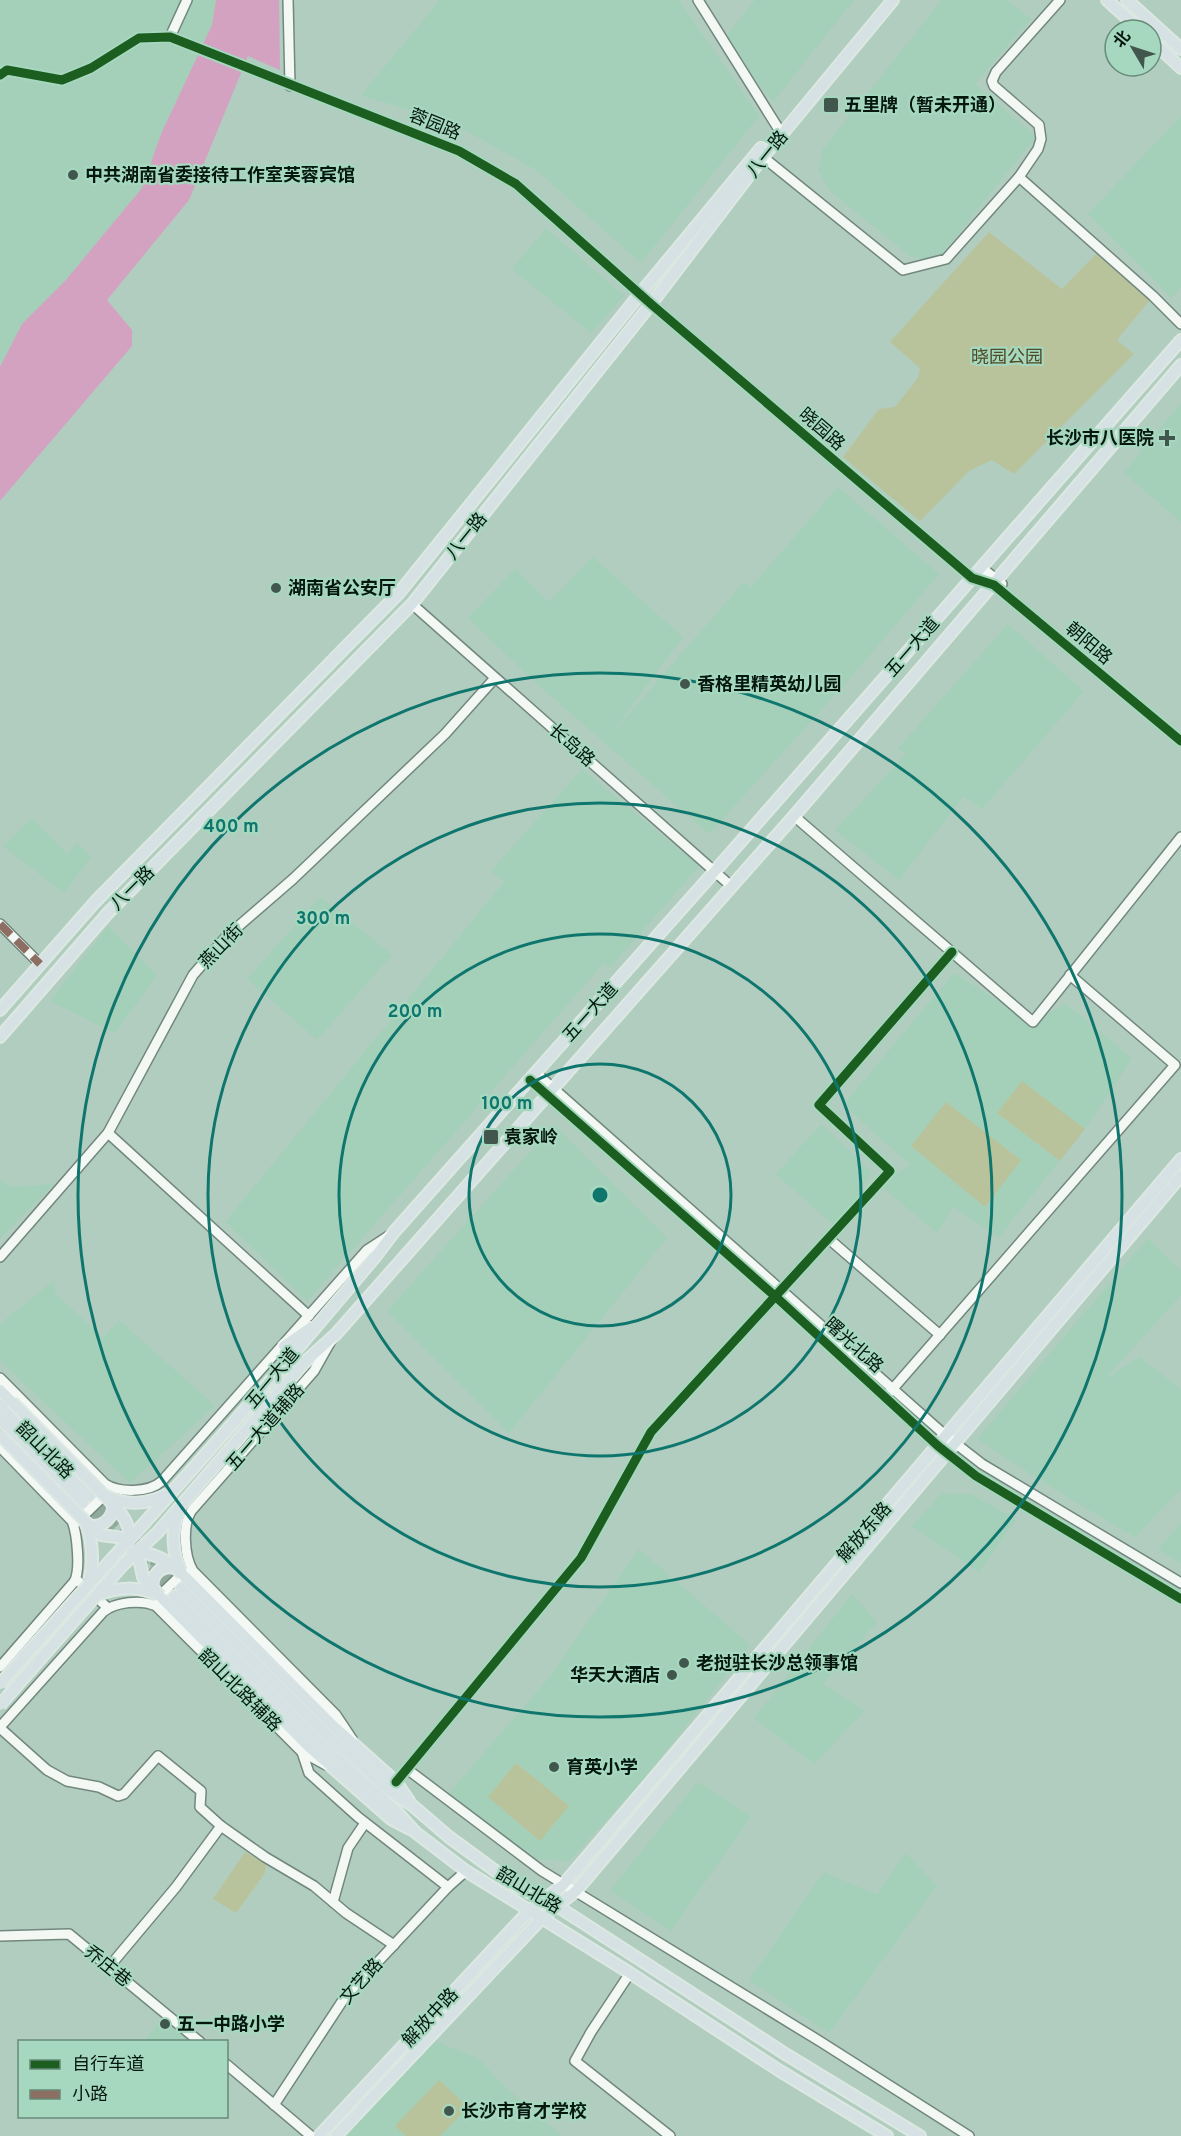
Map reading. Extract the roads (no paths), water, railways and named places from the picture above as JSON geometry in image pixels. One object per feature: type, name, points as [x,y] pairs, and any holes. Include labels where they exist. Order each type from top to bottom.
[{"type":"main road","name":"八一路","points":[[0,1010],[95,902],[399,593],[640,294],[884,0]]},
{"type":"main road","name":"八一路","points":[[0,1037],[107,914],[412,604],[651,304],[763,157],[893,0]]},
{"type":"main road","points":[[1107,0],[1127,18]]},
{"type":"main road","points":[[1127,0],[1181,49]]},
{"type":"main road","points":[[1163,51],[1181,68]]},
{"type":"main road","name":"五一大道","points":[[0,1684],[107,1562],[134,1539],[142,1526],[293,1354],[315,1319],[375,1257],[394,1232],[715,871],[1181,340]]},
{"type":"main road","name":"五一大道","points":[[133,1552],[158,1532],[304,1363],[336,1334],[794,816],[1181,365]]},
{"type":"main road","name":"解放东路","points":[[557,1906],[576,1891],[1181,1159]]},
{"type":"main road","name":"解放东路","points":[[950,1439],[1181,1176]]},
{"type":"main road","points":[[284,1346],[315,1319]]},
{"type":"main road","points":[[0,1390],[108,1492],[122,1502],[143,1503],[158,1499],[173,1491]]},
{"type":"main road","name":"韶山北路","points":[[0,1405],[86,1500],[0,1419]]},
{"type":"main road","points":[[0,1435],[90,1532],[91,1571],[88,1584]]},
{"type":"main road","name":"解放东路","points":[[542,1899],[563,1884],[942,1449]]},
{"type":"main road","points":[[83,1524],[100,1525],[108,1519],[113,1512],[108,1492]]},
{"type":"main road","points":[[183,1503],[173,1529],[177,1562],[183,1570],[329,1722],[396,1782],[413,1806]]},
{"type":"main road","points":[[112,1504],[126,1520],[134,1539],[133,1552],[155,1597]]},
{"type":"main road","points":[[83,1524],[102,1535],[134,1539],[146,1538],[158,1532]]},
{"type":"main road","points":[[107,1562],[120,1555],[133,1552],[153,1555],[183,1570]]},
{"type":"main road","points":[[0,1705],[133,1552]]},
{"type":"main road","points":[[155,1597],[152,1582],[160,1570],[168,1566],[183,1570]]},
{"type":"main road","points":[[96,1597],[111,1591],[147,1590],[305,1749],[333,1769],[391,1819],[415,1833]]},
{"type":"main road","name":"韶山北路","points":[[888,2136],[780,2072],[543,1917],[466,1870],[415,1833],[398,1813],[315,1738],[177,1592],[322,1730],[389,1790],[413,1806],[449,1837],[516,1886],[557,1906],[787,2055],[920,2136]]},
{"type":"main road","name":"解放中路","points":[[319,2136],[542,1899]]},
{"type":"main road","name":"解放中路","points":[[336,2136],[543,1917],[557,1906]]},
{"type":"street","points":[[0,75],[7,70],[62,80],[91,68],[139,38],[170,37],[187,0]]},
{"type":"street","points":[[288,0],[290,86]]},
{"type":"street","points":[[698,0],[778,128]]},
{"type":"street","points":[[763,157],[903,270],[946,259],[1019,177],[1038,149],[1041,132],[1039,124],[994,86],[992,81],[996,72],[1060,0]]},
{"type":"street","name":"蓉园路","points":[[170,37],[459,151],[516,184],[651,304]]},
{"type":"street","points":[[1019,177],[1153,296],[1181,324]]},
{"type":"street","name":"晓园路","points":[[651,304],[972,578]]},
{"type":"street","name":"朝阳路","points":[[981,567],[996,583],[1181,741]]},
{"type":"street","name":"朝阳路","points":[[972,578],[996,583],[1181,733]]},
{"type":"street","name":"长岛路","points":[[412,604],[731,886]]},
{"type":"street","name":"燕山街","points":[[0,1257],[108,1133],[193,975],[226,937],[293,879],[445,734],[495,678]]},
{"type":"street","points":[[794,816],[1033,1022],[1181,837]]},
{"type":"street","points":[[0,924],[40,964]]},
{"type":"street","points":[[396,1782],[581,1558],[651,1432],[891,1171],[819,1105],[951,952]]},
{"type":"street","points":[[886,1396],[1175,1065],[1070,975]]},
{"type":"street","name":"曙光北路","points":[[533,1077],[779,1294],[982,1464],[1181,1583]]},
{"type":"street","points":[[108,1133],[315,1319]]},
{"type":"street","points":[[829,1239],[940,1335]]},
{"type":"street","name":"曙光北路","points":[[779,1294],[942,1449],[985,1482],[1181,1599]]},
{"type":"street","name":"五一大道辅路","points":[[188,1517],[314,1371],[336,1334]]},
{"type":"street","points":[[0,1667],[76,1579],[83,1524],[108,1492],[147,1490],[162,1481],[284,1346]]},
{"type":"street","points":[[0,1378],[101,1480],[108,1492]]},
{"type":"street","points":[[0,1447],[68,1517],[83,1524]]},
{"type":"street","points":[[154,1487],[188,1517],[183,1570],[155,1597],[108,1608],[0,1728],[47,1770],[67,1780],[99,1787],[118,1796],[124,1794],[158,1756],[201,1791],[200,1807],[221,1826],[265,1857],[314,1886],[394,1945]]},
{"type":"street","points":[[183,1570],[196,1575],[336,1715],[357,1746]]},
{"type":"street","points":[[76,1579],[108,1608]]},
{"type":"street","points":[[305,1749],[309,1773],[365,1823],[448,1887]]},
{"type":"street","points":[[407,1769],[542,1871],[969,2136]]},
{"type":"street","points":[[333,1902],[348,1848],[365,1823]]},
{"type":"street","points":[[109,1967],[176,1887],[221,1826]]},
{"type":"street","name":"文艺路","points":[[273,2105],[345,1997],[466,1870]]},
{"type":"street","name":"乔庄巷","points":[[0,1936],[69,1934],[198,2040]]},
{"type":"street","points":[[630,1973],[591,2032],[575,2061],[670,2136]]},
{"type":"street","points":[[228,2066],[311,2136]]},
{"type":"tunnel","points":[[90,1496],[180,1588]]},
{"type":"tunnel","points":[[83,1503],[120,1541]]},
{"type":"tunnel","points":[[138,1559],[173,1595]]},
{"type":"place","name":"五里牌（暂未开通）","points":[[831,105]]},
{"type":"place","name":"中共湖南省委接待工作室芙蓉宾馆","points":[[73,175]]},
{"type":"place","name":"长沙市八医院","points":[[1167,438]]},
{"type":"place","name":"湖南省公安厅","points":[[276,588]]},
{"type":"place","name":"香格里精英幼儿园","points":[[685,684]]},
{"type":"place","name":"袁家岭","points":[[491,1137]]},
{"type":"place","name":"老挝驻长沙总领事馆","points":[[684,1663]]},
{"type":"place","name":"华天大酒店","points":[[672,1675]]},
{"type":"place","name":"育英小学","points":[[554,1767]]},
{"type":"place","name":"五一中路小学","points":[[165,2024]]},
{"type":"place","name":"长沙市育才学校","points":[[449,2111]]},
{"type":"park label","name":"晓园公园","points":[[1007,357]]}]
